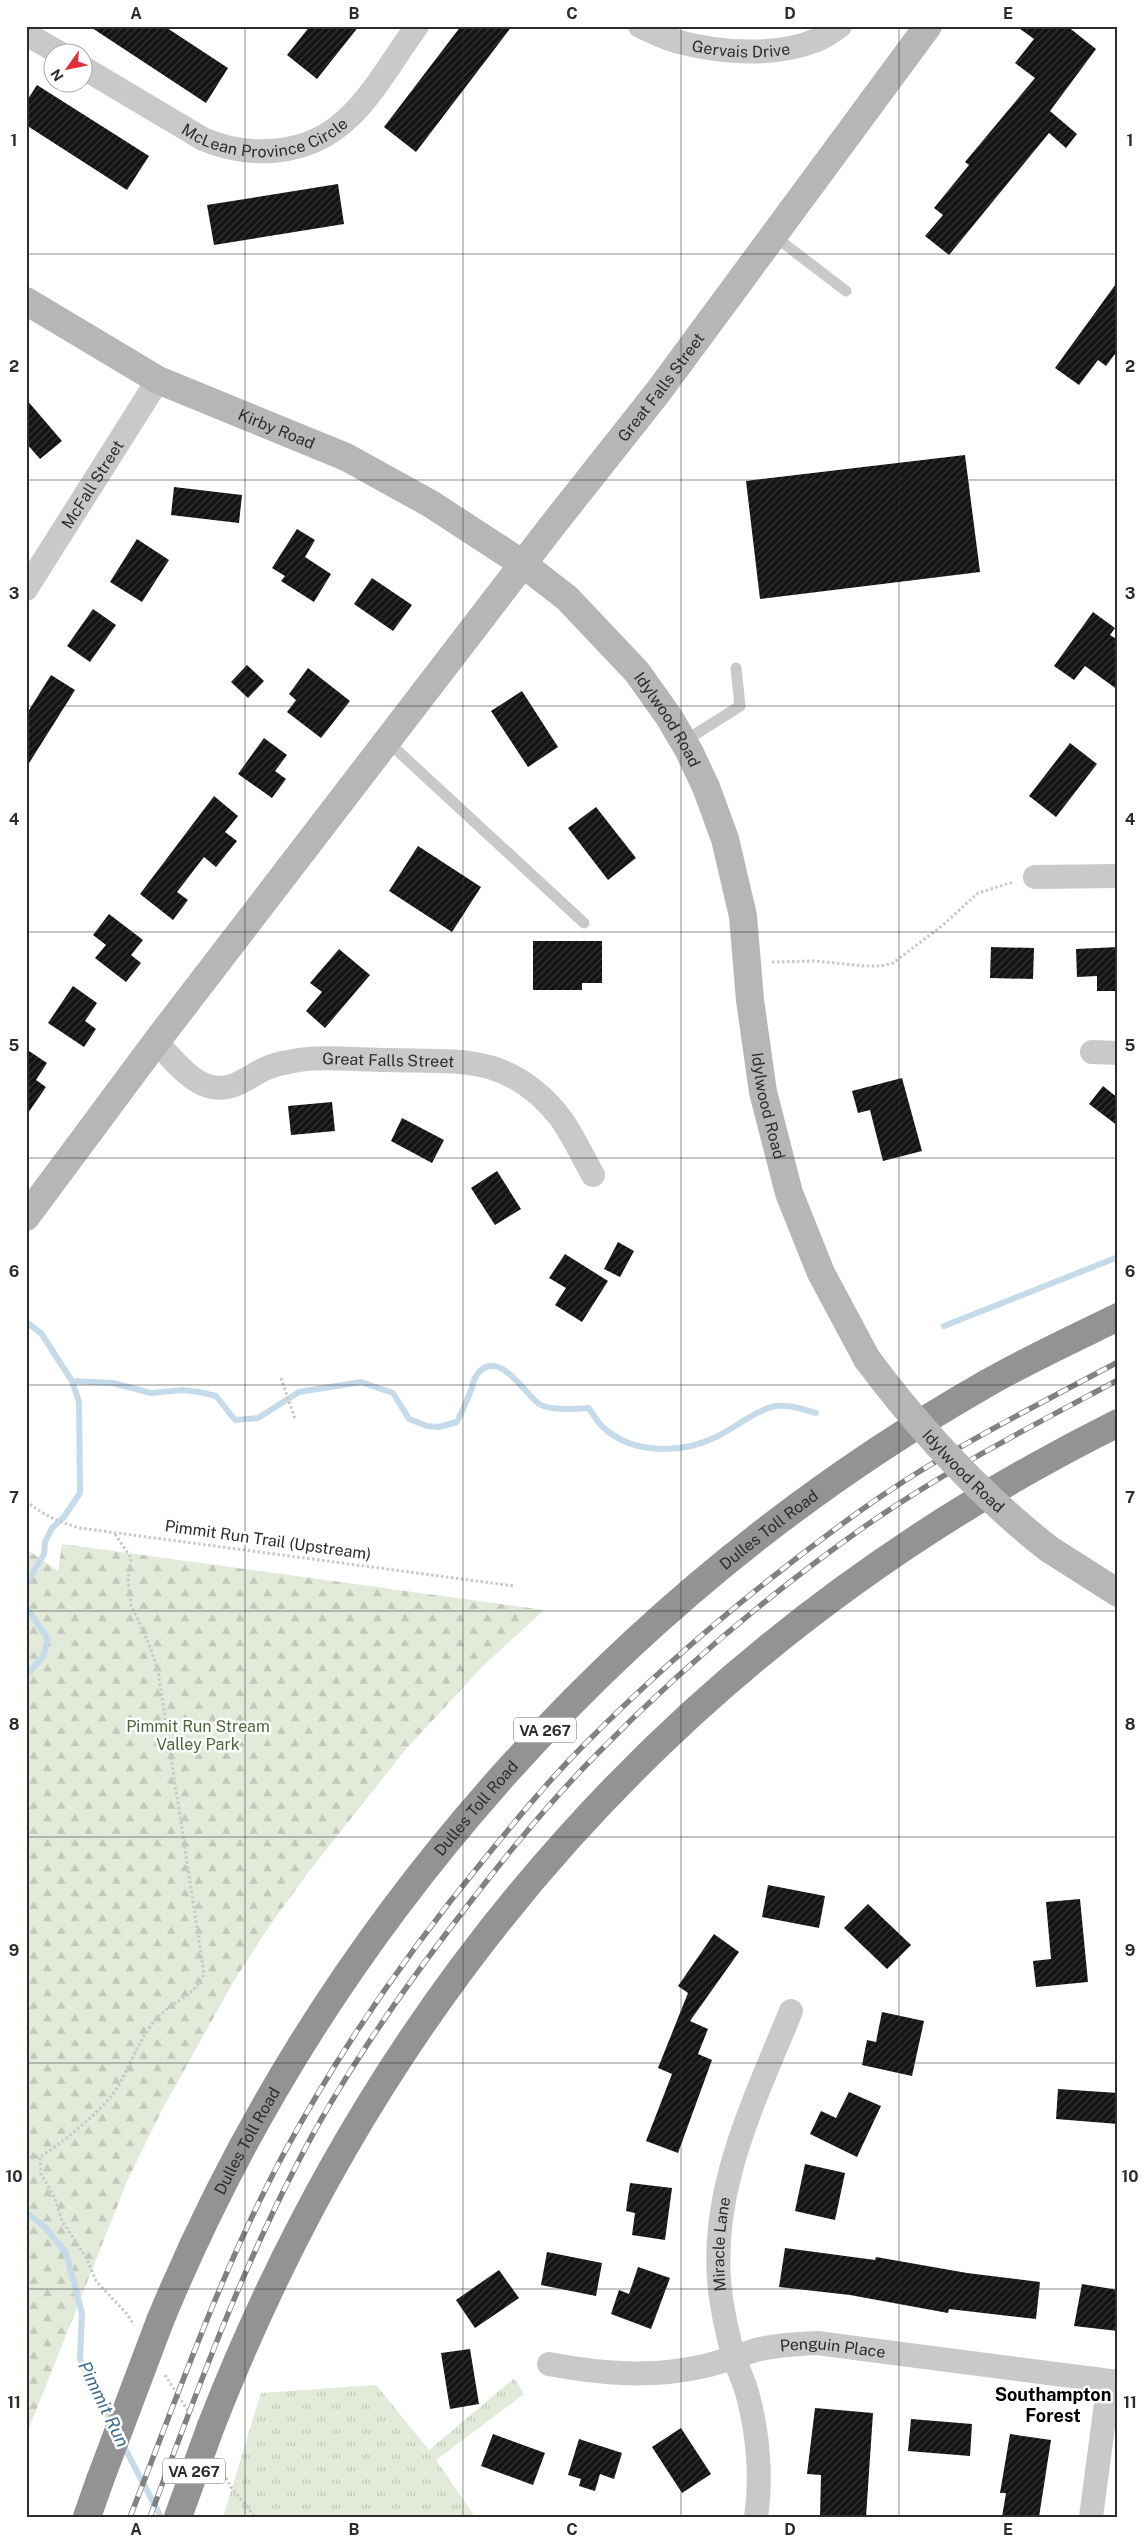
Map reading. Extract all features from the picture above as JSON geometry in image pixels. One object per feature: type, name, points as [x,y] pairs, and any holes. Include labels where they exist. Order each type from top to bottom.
[{"type":"highway","name":"Dulles Toll Road","points":[[87,2517],[148,2326],[186,2261],[229,2174],[271,2098],[335,1994],[384,1924],[451,1837],[509,1769],[610,1664],[683,1599],[756,1540],[839,1478],[905,1433],[985,1384],[1118,1318]]},
{"type":"highway","name":"VA 267","points":[[178,2517],[201,2421],[243,2344],[275,2275],[372,2100],[454,1978],[567,1839],[618,1785],[688,1717],[811,1612],[908,1543],[982,1496],[1118,1423]]},
{"type":"main road","name":"Great Falls Street","points":[[26,1217],[156,1042],[523,564],[658,392],[928,26]]},
{"type":"main road","name":"Kirby Road","points":[[26,301],[158,380],[346,457],[422,499],[523,564]]},
{"type":"main road","name":"Idylwood Road","points":[[523,564],[567,598],[637,672],[683,742],[706,787],[725,839],[736,877],[743,916],[750,1000],[763,1092],[789,1193],[821,1273],[867,1359],[906,1412],[967,1478],[1005,1515],[1049,1549],[1118,1593]]},
{"type":"street","name":"McLean Province Circle","points":[[92,73],[203,139],[223,148],[256,153],[278,151],[302,145],[325,135],[346,120],[417,26]]},
{"type":"street","name":"Gervais Drive","points":[[640,26],[678,42],[712,49],[749,51],[790,48],[817,40],[840,26]]},
{"type":"street","points":[[26,34],[42,43]]},
{"type":"street","name":"McFall Street","points":[[26,589],[158,380]]},
{"type":"street","points":[[1034,877],[1118,876]]},
{"type":"street","name":"Great Falls Street","points":[[156,1042],[194,1078],[207,1086],[223,1088],[240,1085],[267,1067],[292,1061],[338,1059],[468,1062],[490,1066],[536,1092],[560,1117],[593,1175]]},
{"type":"street","points":[[1092,1052],[1118,1053]]},
{"type":"street","name":"Miracle Lane","points":[[756,2517],[759,2469],[755,2426],[748,2394],[734,2358],[721,2298],[718,2259],[720,2220],[726,2182],[742,2134],[791,2011]]},
{"type":"street","name":"Penguin Place","points":[[549,2364],[584,2371],[635,2374],[672,2372],[705,2366],[756,2350],[794,2344],[817,2343],[1114,2381]]},
{"type":"street","points":[[1091,2517],[1114,2381]]},
{"type":"lane","points":[[774,236],[846,291]]},
{"type":"lane","points":[[683,742],[740,706],[736,668]]},
{"type":"lane","points":[[388,742],[584,923]]},
{"type":"path","points":[[772,962],[814,961],[863,966],[880,966],[893,963],[936,931],[978,893],[1034,877]]},
{"type":"path","points":[[281,1378],[295,1419]]},
{"type":"path","name":"Pimmit Run Trail (Upstream)","points":[[26,1501],[41,1513],[59,1522],[115,1534],[268,1552],[514,1586]]},
{"type":"path","points":[[26,2158],[40,2157],[90,2117],[118,2087],[140,2043],[157,2017],[190,1994],[200,1984],[204,1974],[158,1671],[149,1644],[131,1605],[128,1579],[131,1558],[115,1534]]},
{"type":"path","points":[[40,2157],[41,2174],[55,2198],[62,2221],[79,2245],[96,2281],[126,2314],[148,2326]]},
{"type":"path","points":[[164,2373],[201,2421]]},
{"type":"path","points":[[218,2464],[231,2487],[255,2517]]},
{"type":"green space","name":"Pimmit Run Stream Valley Park","points":[[62,1544],[544,1610],[482,1667],[406,1749],[307,1874],[270,1925],[235,1979],[162,2110],[128,2179],[28,2431],[26,2430],[26,1549],[58,1571]]},
{"type":"green space","points":[[514,2378],[524,2394],[436,2460],[475,2517],[223,2517],[261,2393],[376,2385],[429,2450]]},
{"type":"building","points":[[89,26],[164,26],[228,68],[206,103]]},
{"type":"building","points":[[310,26],[359,26],[317,79],[287,55]]},
{"type":"building","points":[[461,26],[512,26],[416,152],[384,127]]},
{"type":"building","points":[[1016,26],[1067,26],[1096,49],[1050,111],[1077,134],[1066,148],[1049,133],[949,255],[925,236],[943,215],[934,208],[969,165],[965,162],[1035,78],[1015,63],[1034,39]]},
{"type":"building","points":[[37,85],[42,88],[42,92],[48,92],[149,156],[127,190],[26,125],[26,102]]},
{"type":"building","points":[[338,184],[344,224],[214,245],[207,205]]},
{"type":"building","points":[[1118,281],[1118,350],[1106,366],[1098,360],[1079,385],[1055,368]]},
{"type":"building","points":[[26,399],[62,441],[40,459],[26,443]]},
{"type":"building","points":[[965,455],[980,572],[760,599],[746,481]]},
{"type":"building","points":[[174,487],[242,495],[239,523],[171,515]]},
{"type":"building","points":[[297,529],[315,540],[305,557],[331,574],[314,602],[281,581],[285,576],[272,568]]},
{"type":"building","points":[[137,539],[169,560],[142,602],[110,582]]},
{"type":"building","points":[[372,578],[412,605],[393,631],[354,604]]},
{"type":"building","points":[[93,609],[116,625],[90,662],[67,646]]},
{"type":"building","points":[[1093,612],[1115,628],[1110,635],[1118,640],[1118,690],[1085,666],[1074,680],[1054,666]]},
{"type":"building","points":[[247,665],[264,681],[248,698],[231,682]]},
{"type":"building","points":[[308,668],[350,701],[321,738],[287,712],[296,700],[289,694]]},
{"type":"building","points":[[51,675],[75,690],[26,768],[26,715]]},
{"type":"building","points":[[522,691],[558,747],[528,767],[491,711]]},
{"type":"building","points":[[264,738],[287,755],[275,771],[286,779],[272,798],[238,774]]},
{"type":"building","points":[[1070,743],[1097,764],[1056,817],[1029,796]]},
{"type":"building","points":[[214,796],[238,816],[225,832],[237,841],[216,867],[204,857],[177,892],[188,900],[173,920],[140,894]]},
{"type":"building","points":[[596,807],[636,858],[608,880],[568,828]]},
{"type":"building","points":[[418,846],[481,887],[452,932],[389,891]]},
{"type":"building","points":[[109,914],[143,940],[131,955],[141,963],[126,982],[95,958],[106,945],[93,935]]},
{"type":"building","points":[[533,941],[602,941],[602,983],[582,983],[582,990],[533,990]]},
{"type":"building","points":[[991,947],[1034,948],[1033,979],[990,978]]},
{"type":"building","points":[[1118,947],[1118,991],[1097,991],[1097,976],[1077,977],[1076,949]]},
{"type":"building","points":[[339,949],[370,975],[325,1028],[306,1011],[322,992],[310,983]]},
{"type":"building","points":[[73,986],[97,1003],[85,1021],[96,1029],[84,1047],[48,1023]]},
{"type":"building","points":[[26,1049],[47,1063],[36,1080],[46,1087],[26,1116]]},
{"type":"building","points":[[902,1078],[922,1151],[883,1161],[870,1110],[858,1113],[852,1091]]},
{"type":"building","points":[[1103,1086],[1118,1098],[1118,1126],[1089,1104]]},
{"type":"building","points":[[332,1102],[335,1131],[291,1135],[288,1106]]},
{"type":"building","points":[[402,1118],[444,1140],[432,1163],[391,1141]]},
{"type":"building","points":[[497,1171],[521,1209],[495,1225],[471,1188]]},
{"type":"building","points":[[618,1242],[634,1251],[620,1277],[604,1269]]},
{"type":"building","points":[[565,1254],[608,1281],[582,1322],[555,1305],[566,1288],[549,1278]]},
{"type":"building","points":[[768,1885],[825,1896],[819,1928],[762,1917]]},
{"type":"building","points":[[1080,1899],[1088,1982],[1036,1987],[1033,1961],[1051,1959],[1046,1902]]},
{"type":"building","points":[[868,1904],[911,1945],[887,1969],[844,1928]]},
{"type":"building","points":[[714,1934],[739,1952],[690,2021],[708,2029],[698,2054],[712,2060],[678,2153],[646,2141],[672,2074],[658,2068],[688,1993],[678,1986]]},
{"type":"building","points":[[882,2012],[924,2021],[912,2076],[862,2065],[867,2040],[876,2042]]},
{"type":"building","points":[[1058,2089],[1118,2093],[1118,2124],[1056,2119]]},
{"type":"building","points":[[849,2092],[881,2106],[857,2157],[810,2134],[821,2111],[836,2118]]},
{"type":"building","points":[[805,2164],[845,2173],[835,2220],[795,2211]]},
{"type":"building","points":[[630,2183],[672,2188],[665,2240],[632,2235],[635,2213],[626,2211]]},
{"type":"building","points":[[785,2248],[875,2260],[876,2257],[967,2273],[1040,2282],[1036,2319],[949,2309],[948,2313],[850,2295],[779,2287]]},
{"type":"building","points":[[547,2252],[602,2263],[596,2296],[541,2285]]},
{"type":"building","points":[[638,2267],[670,2278],[651,2329],[611,2314],[619,2290],[629,2294]]},
{"type":"building","points":[[499,2270],[519,2298],[475,2328],[456,2300]]},
{"type":"building","points":[[1082,2284],[1118,2290],[1118,2331],[1074,2326]]},
{"type":"building","points":[[470,2349],[479,2404],[450,2409],[441,2353]]},
{"type":"building","points":[[815,2408],[873,2413],[866,2517],[820,2517],[821,2475],[807,2474]]},
{"type":"building","points":[[911,2419],[972,2424],[970,2456],[908,2451]]},
{"type":"building","points":[[681,2428],[711,2474],[682,2493],[652,2447]]},
{"type":"building","points":[[493,2434],[545,2453],[533,2485],[481,2466]]},
{"type":"building","points":[[1010,2434],[1051,2440],[1039,2517],[1002,2517],[1006,2493],[1000,2493]]},
{"type":"building","points":[[579,2439],[622,2453],[614,2479],[600,2474],[595,2491],[579,2486],[581,2479],[568,2475]]},
{"type":"waterway","points":[[944,1326],[1118,1257]]},
{"type":"waterway","name":"Pimmit Run","points":[[26,1322],[41,1333],[72,1381],[79,1402],[80,1493],[64,1517],[52,1528],[45,1542],[44,1554],[26,1584]]},
{"type":"waterway","points":[[72,1381],[113,1383],[151,1393],[183,1390],[216,1396],[235,1420],[258,1418],[299,1392],[361,1382],[393,1393],[409,1419],[427,1426],[439,1427],[457,1422],[474,1379],[484,1368],[493,1366],[510,1375],[539,1404],[556,1409],[589,1408],[601,1425],[615,1436],[628,1443],[658,1449],[689,1446],[704,1442],[771,1407],[788,1406],[816,1413]]},
{"type":"waterway","name":"Pimmit Run","points":[[26,1607],[48,1639],[44,1655],[26,1676]]},
{"type":"waterway","name":"Pimmit Run","points":[[26,2212],[45,2227],[66,2253],[82,2313],[80,2359],[113,2425]]},
{"type":"waterway","name":"Pimmit Run","points":[[122,2443],[161,2517]]},
{"type":"railway","points":[[130,2517],[220,2288],[283,2155],[328,2077],[377,2001],[430,1928],[509,1828],[558,1772],[648,1683],[714,1625],[818,1542],[916,1473],[1016,1416],[1118,1362]]},
{"type":"railway","points":[[150,2517],[235,2297],[274,2210],[311,2137],[346,2077],[404,1991],[517,1843],[574,1778],[657,1695],[724,1636],[828,1553],[894,1506],[925,1487],[1021,1432],[1118,1380]]},
{"type":"district","name":"Southampton Forest","points":[[1053,2404]]}]
